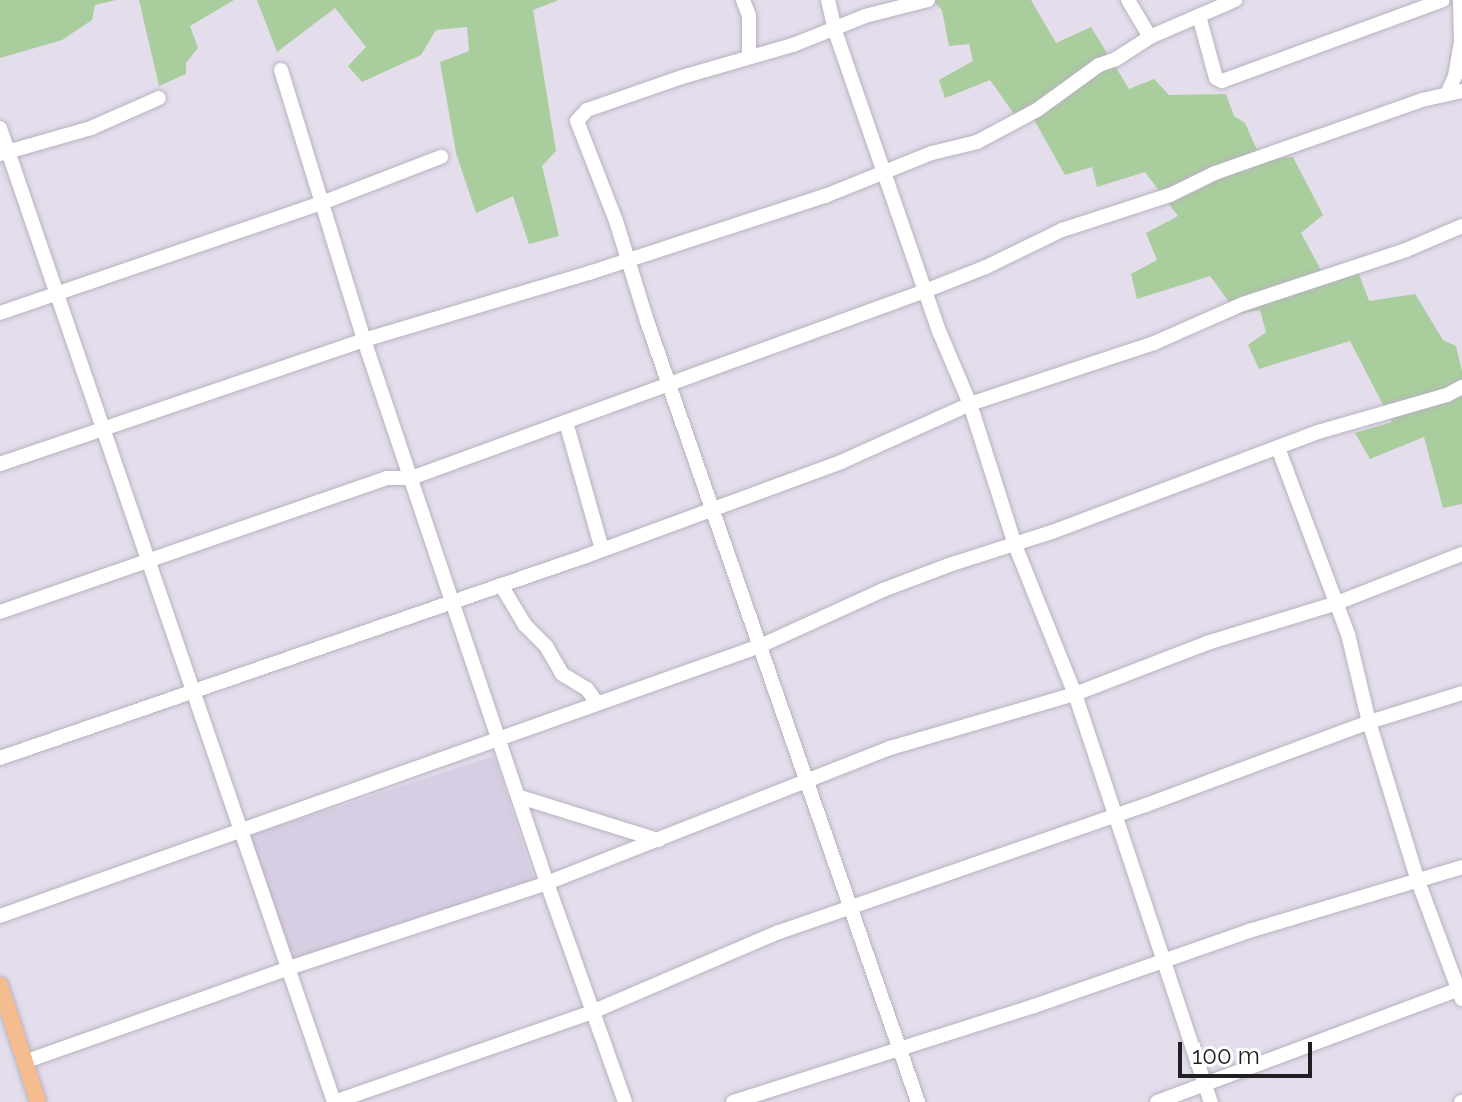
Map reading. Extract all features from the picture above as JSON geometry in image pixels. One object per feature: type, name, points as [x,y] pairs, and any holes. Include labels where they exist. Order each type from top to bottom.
[{"type":"main road","points":[[2,995],[38,1102]]},
{"type":"street","points":[[743,0],[749,16],[749,57]]},
{"type":"street","points":[[828,0],[835,31],[925,291],[970,404],[1015,545],[1075,694],[1211,1102]]},
{"type":"street","points":[[918,1102],[611,208],[578,130],[579,115],[835,31],[865,16],[928,0]]},
{"type":"street","points":[[1128,0],[1150,37]]},
{"type":"street","points":[[0,464],[364,340],[626,259],[885,174],[932,153],[977,142],[1037,110],[1099,65],[1116,59],[1150,37],[1235,0]]},
{"type":"street","points":[[1199,16],[1216,78],[1222,81],[1443,0]]},
{"type":"street","points":[[0,612],[387,478],[411,478],[925,291],[986,267],[1062,230],[1170,195],[1215,173],[1455,92],[1459,80],[1460,0]]},
{"type":"street","points":[[281,70],[319,204],[364,340],[547,883],[625,1102]]},
{"type":"street","points":[[4,152],[91,128],[159,98]]},
{"type":"street","points":[[0,128],[4,152],[57,292],[334,1102],[592,1012],[779,932],[1116,815],[1369,722],[1462,693]]},
{"type":"street","points":[[0,313],[319,204],[441,157]]},
{"type":"street","points":[[0,758],[195,693],[602,549],[873,449],[970,404],[1154,343],[1243,304],[1406,250],[1462,226]]},
{"type":"street","points":[[0,916],[760,646],[883,590],[983,553],[1015,545],[1328,428],[1447,395],[1462,387]]},
{"type":"street","points":[[566,422],[602,549]]},
{"type":"street","points":[[1157,1102],[1461,992],[1418,881],[1369,722],[1337,603],[1278,448]]},
{"type":"street","points":[[24,1062],[289,968],[547,883],[890,748],[1075,694],[1207,643],[1337,603],[1462,554]]},
{"type":"street","points":[[501,585],[525,625],[546,646],[562,674],[587,689],[596,702]]},
{"type":"street","points":[[520,797],[658,840]]},
{"type":"street","points":[[733,1102],[1331,905],[1462,867]]},
{"type":"shaded area","points":[[494,756],[535,882],[285,964],[244,837]]},
{"type":"green space","points":[[0,0],[116,0],[95,5],[92,20],[62,40],[0,58]]},
{"type":"green space","points":[[139,0],[234,0],[190,26],[198,48],[186,63],[186,74],[159,86]]},
{"type":"green space","points":[[257,0],[559,0],[533,10],[556,151],[542,166],[559,236],[529,244],[513,196],[476,213],[456,153],[440,62],[469,51],[467,27],[436,30],[421,55],[362,82],[348,66],[366,47],[335,8],[277,52]]},
{"type":"green space","points":[[932,0],[1031,0],[1056,43],[1091,27],[1129,89],[1154,79],[1169,95],[1226,94],[1234,116],[1245,123],[1261,159],[1293,157],[1323,215],[1301,233],[1321,270],[1355,263],[1369,301],[1415,294],[1443,340],[1456,346],[1462,371],[1462,504],[1443,508],[1424,437],[1370,459],[1355,433],[1392,422],[1350,341],[1259,369],[1248,345],[1266,332],[1260,310],[1238,314],[1210,276],[1137,299],[1131,274],[1157,260],[1146,233],[1178,216],[1145,172],[1097,187],[1092,167],[1065,175],[1032,116],[1017,118],[990,80],[945,98],[939,80],[973,61],[969,44],[949,46],[942,10]]}]
